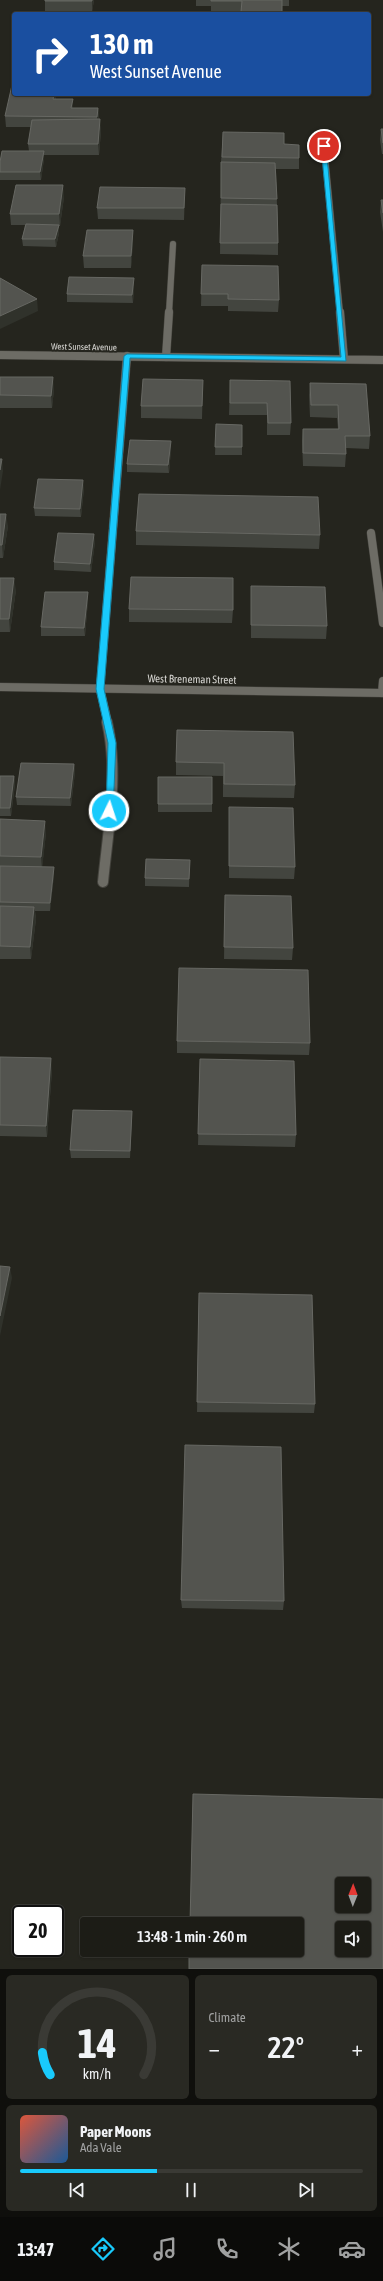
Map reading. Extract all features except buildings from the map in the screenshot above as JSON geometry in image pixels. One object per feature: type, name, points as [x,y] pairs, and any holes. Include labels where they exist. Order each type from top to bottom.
[{"type":"street","points":[[324,146],[344,359]]},
{"type":"street","points":[[166,357],[173,244]]},
{"type":"street","name":"West Sunset Avenue","points":[[0,355],[383,360]]},
{"type":"street","points":[[103,882],[111,797],[112,743],[100,689],[127,356]]},
{"type":"street","points":[[371,533],[383,623]]},
{"type":"street","points":[[383,681],[383,696]]},
{"type":"street","name":"West Breneman Street","points":[[0,687],[383,696]]},
{"type":"route","points":[[109,811],[111,797],[112,743],[100,689],[127,356],[344,359],[324,146]]}]
